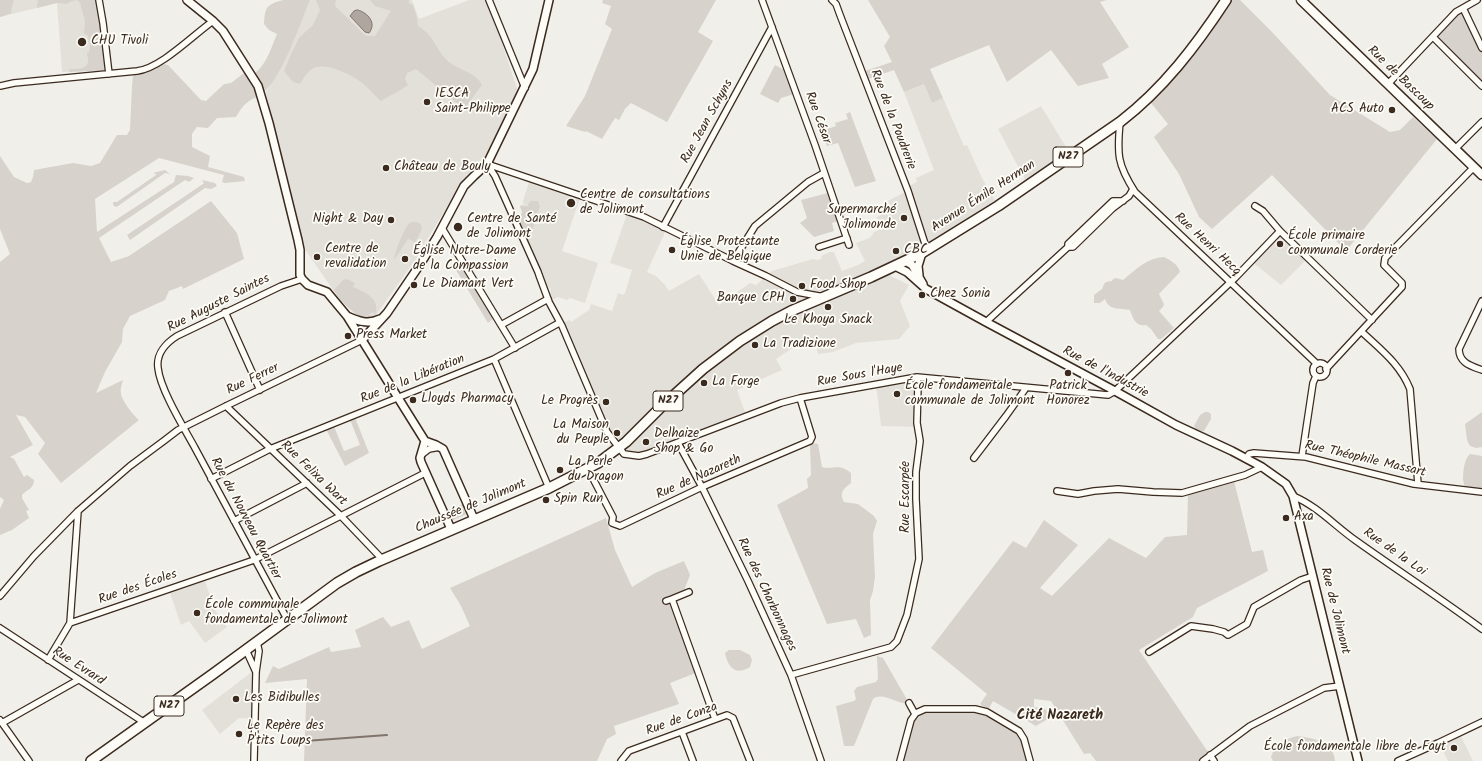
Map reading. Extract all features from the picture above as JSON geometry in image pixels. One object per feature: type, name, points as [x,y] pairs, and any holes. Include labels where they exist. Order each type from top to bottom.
[{"type":"main road","name":"Avenue Émile Herman","points":[[905,261],[925,251],[998,206],[1120,122],[1169,77],[1226,0]]},
{"type":"main road","points":[[1208,26],[1216,19],[1230,0]]},
{"type":"main road","name":"Rue de Bascoup","points":[[1301,0],[1482,175]]},
{"type":"main road","name":"N27","points":[[895,266],[905,261]]},
{"type":"main road","name":"Chaussée de Jolimont","points":[[91,761],[337,583],[356,572],[474,519],[549,488],[588,469],[603,460],[618,448],[703,369],[740,341],[772,321],[895,266]]},
{"type":"street","points":[[98,0],[103,23],[109,74]]},
{"type":"street","points":[[187,0],[213,21],[222,31],[252,76],[261,93],[298,240],[300,250],[300,272],[302,279],[308,285],[327,292],[347,316],[425,441],[443,449],[474,519]]},
{"type":"street","points":[[489,0],[525,88]]},
{"type":"street","points":[[487,164],[533,69],[549,0]]},
{"type":"street","name":"Rue César","points":[[762,0],[849,245]]},
{"type":"street","name":"Rue de la Poudrerie","points":[[832,0],[836,4],[846,29],[908,191],[925,251]]},
{"type":"street","points":[[1388,84],[1456,12],[1477,0]]},
{"type":"street","points":[[1463,8],[1482,48]]},
{"type":"street","points":[[0,86],[14,83],[139,71],[152,67],[213,21]]},
{"type":"street","name":"Rue Jean Schyns","points":[[663,227],[772,28]]},
{"type":"street","points":[[1433,37],[1482,86]]},
{"type":"street","name":"Rue Henri Hecq","points":[[1120,122],[1118,157],[1123,173],[1133,189],[1317,364]]},
{"type":"street","points":[[1455,149],[1482,122]]},
{"type":"street","points":[[487,164],[644,217],[797,292],[825,297]]},
{"type":"street","points":[[487,164],[495,176],[517,225],[607,432],[618,448]]},
{"type":"street","name":"Rue Ferrer","points":[[0,596],[34,556],[78,511],[130,466],[178,430],[362,340],[384,317],[421,263],[442,228],[464,186],[487,164]]},
{"type":"street","points":[[1316,376],[1323,376],[1325,374],[1326,369],[1362,332],[1400,289],[1402,283],[1384,265],[1385,258],[1474,167]]},
{"type":"street","points":[[733,261],[748,234],[755,226],[808,182],[824,173]]},
{"type":"street","points":[[986,322],[1068,247],[1068,244],[1113,201],[1123,201],[1129,196],[1133,189]]},
{"type":"street","points":[[1129,196],[1138,195]]},
{"type":"street","points":[[1255,206],[1263,211],[1280,231],[1372,320]]},
{"type":"street","points":[[442,228],[516,348]]},
{"type":"street","points":[[1115,390],[1230,281],[1235,278],[1280,231]]},
{"type":"street","points":[[819,247],[846,238]]},
{"type":"street","points":[[924,286],[918,271],[919,262],[925,251]]},
{"type":"street","points":[[905,261],[912,264],[924,286]]},
{"type":"street","name":"Rue de l'Industrie","points":[[895,266],[907,272],[924,286],[986,322],[1115,390],[1176,425],[1262,467],[1273,476]]},
{"type":"street","name":"Rue Auguste Saintes","points":[[184,428],[162,384],[158,366],[158,359],[161,352],[170,340],[181,333],[281,286],[302,279]]},
{"type":"street","points":[[501,324],[548,299]]},
{"type":"street","points":[[1482,301],[1459,349],[1459,353],[1464,362],[1482,370]]},
{"type":"street","points":[[225,312],[260,390]]},
{"type":"street","points":[[347,316],[360,322],[371,323],[384,317]]},
{"type":"street","name":"Rue de la Libération","points":[[212,479],[270,449],[494,360],[559,323]]},
{"type":"street","points":[[1362,332],[1399,368],[1405,376],[1410,389],[1418,484]]},
{"type":"street","points":[[494,360],[549,488]]},
{"type":"street","points":[[1302,456],[1313,383],[1316,376],[1313,369],[1317,364],[1322,364],[1326,369]]},
{"type":"street","name":"Rue Sous l'Haye","points":[[618,448],[624,454],[639,456],[678,443],[777,404],[800,398],[917,377],[1106,396],[1115,390]]},
{"type":"street","name":"Rue Escarpée","points":[[791,675],[892,647],[897,641],[906,617],[918,567],[919,554],[916,499],[916,472],[920,441],[917,423],[917,377]]},
{"type":"street","points":[[974,458],[1026,388]]},
{"type":"street","name":"Rue de Nazareth","points":[[588,469],[613,517],[612,523],[616,526],[620,526],[702,487],[812,439],[800,398]]},
{"type":"street","name":"Rue Felixa Wart","points":[[226,406],[341,516],[383,560]]},
{"type":"street","name":"Rue du Nouveau Quartier","points":[[184,428],[287,620]]},
{"type":"street","points":[[425,441],[420,455],[420,462],[451,530]]},
{"type":"street","name":"Rue des Charbonnages","points":[[678,443],[702,487],[791,675],[821,761]]},
{"type":"street","points":[[420,455],[429,449],[440,447]]},
{"type":"street","name":"Rue Théophile Massart","points":[[1246,459],[1249,454],[1254,453],[1302,456],[1418,484],[1482,492]]},
{"type":"street","points":[[1057,491],[1078,494],[1118,489],[1182,493],[1245,475],[1262,467]]},
{"type":"street","name":"Rue des Écoles","points":[[70,623],[254,560],[425,473]]},
{"type":"street","name":"Rue de Jolimont","points":[[1273,476],[1286,484],[1293,496],[1358,761]]},
{"type":"street","points":[[234,521],[307,483]]},
{"type":"street","name":"Rue de la Loi","points":[[1293,496],[1316,508],[1347,534],[1482,629]]},
{"type":"street","points":[[48,660],[70,623],[78,511]]},
{"type":"street","points":[[1149,652],[1191,626],[1213,629],[1224,632],[1228,635],[1247,624],[1254,607],[1301,580],[1313,576]]},
{"type":"street","points":[[689,592],[669,600],[715,719]]},
{"type":"street","name":"Rue Evrard","points":[[0,628],[145,723]]},
{"type":"street","points":[[254,761],[256,672],[259,651],[257,642]]},
{"type":"street","points":[[246,650],[256,672]]},
{"type":"street","points":[[29,761],[1,721],[78,680]]},
{"type":"street","points":[[1203,761],[1250,726],[1324,688],[1340,686]]},
{"type":"street","points":[[909,703],[915,714]]},
{"type":"street","points":[[900,761],[911,720],[915,714],[925,709],[974,709],[987,712],[1021,734],[1030,761]]},
{"type":"street","name":"Rue de Conza","points":[[620,761],[629,751],[727,715],[733,718],[750,761]]},
{"type":"street","points":[[1398,761],[1453,737],[1482,722]]},
{"type":"street","points":[[682,732],[693,761]]},
{"type":"street","points":[[1210,756],[1214,761]]},
{"type":"shaded area","name":"CHU Tivoli","points":[[0,0],[96,0],[105,70],[62,72],[57,3],[0,17]]},
{"type":"shaded area","points":[[0,0],[14,0],[11,10],[12,13],[0,17]]},
{"type":"shaded area","points":[[38,0],[77,0],[66,4],[57,3],[37,8]]},
{"type":"shaded area","points":[[77,0],[96,0],[100,15],[105,70],[69,72],[70,69],[80,69],[87,65],[87,53],[89,52],[90,46],[88,35],[84,34],[85,21],[80,3]]},
{"type":"shaded area","points":[[283,0],[310,0],[289,51],[275,78],[268,88],[261,94],[262,96],[246,103],[236,117],[217,118],[208,128],[197,127],[192,134],[192,147],[210,156],[208,167],[244,177],[245,181],[225,183],[222,182],[224,175],[159,158],[95,199],[97,232],[174,182],[176,175],[194,178],[189,182],[185,180],[99,238],[111,262],[129,256],[211,201],[237,233],[244,259],[183,289],[182,286],[169,291],[165,300],[130,316],[123,329],[122,342],[105,372],[96,393],[123,380],[121,390],[123,400],[139,420],[61,483],[38,454],[45,443],[25,417],[16,415],[33,445],[10,457],[14,459],[24,477],[27,475],[34,480],[34,483],[32,487],[22,495],[22,498],[29,510],[26,511],[29,518],[12,530],[0,535],[0,509],[4,500],[0,497],[0,262],[10,254],[0,229],[0,156],[14,177],[27,183],[31,182],[34,170],[73,163],[91,166],[100,163],[117,135],[127,135],[130,130],[133,76],[137,71],[158,63],[168,65],[201,100],[206,101],[224,84],[231,83],[248,70],[252,75],[261,67],[268,57],[277,34],[269,30],[264,24],[266,10],[273,3]]},
{"type":"shaded area","points":[[310,0],[412,0],[419,19],[469,0],[486,0],[518,92],[483,161],[466,176],[420,251],[421,252],[376,315],[369,318],[359,316],[340,300],[304,248],[270,116],[266,92],[279,72]]},
{"type":"shaded area","points":[[316,0],[336,0],[335,6],[366,36],[375,36],[391,11],[375,6],[370,0],[409,0],[409,3],[413,5],[418,26],[432,39],[444,57],[453,65],[472,74],[482,85],[464,109],[416,69],[407,73],[405,79],[408,85],[381,101],[361,82],[344,72],[330,67],[317,67],[312,69],[308,72],[300,84],[293,82],[284,71],[299,38],[313,25],[320,10]]},
{"type":"shaded area","points":[[603,0],[716,0],[698,32],[713,41],[667,122],[631,103],[625,109],[619,120],[615,118],[602,139],[586,131],[585,132],[566,126],[585,96],[612,29],[605,24],[611,6],[602,3]]},
{"type":"shaded area","points":[[868,0],[1107,0],[1100,2],[1129,47],[1102,64],[1109,78],[1078,86],[1051,50],[1007,82],[989,45],[930,69],[943,98],[932,103],[924,84],[904,92],[894,70],[865,80],[862,72],[892,62],[884,46],[890,37]]},
{"type":"shaded area","points":[[1230,0],[1240,0],[1273,33],[1330,95],[1390,132],[1400,130],[1413,117],[1437,139],[1346,251],[1272,175],[1212,229],[1199,217],[1179,174],[1154,137],[1168,124],[1147,98]]},
{"type":"shaded area","points":[[1463,8],[1482,48],[1482,86],[1433,37]]},
{"type":"shaded area","points":[[358,10],[365,13],[372,22],[369,33],[365,32],[350,16],[354,11]]},
{"type":"shaded area","points":[[775,65],[786,71],[794,94],[781,98],[778,103],[760,94]]},
{"type":"shaded area","points":[[924,84],[932,103],[943,98],[964,146],[967,145],[982,178],[998,206],[888,269],[891,276],[909,285],[900,301],[910,326],[899,339],[856,343],[833,352],[818,354],[816,345],[811,342],[797,345],[776,359],[782,370],[737,390],[745,412],[652,450],[642,453],[629,453],[608,431],[562,323],[570,320],[571,322],[589,310],[591,304],[612,311],[618,293],[623,295],[625,293],[632,270],[610,263],[627,214],[666,230],[647,272],[656,276],[669,291],[699,274],[719,305],[750,283],[756,285],[772,271],[813,259],[822,259],[821,256],[830,252],[834,252],[842,271],[858,265],[865,261],[856,243],[870,238],[874,232],[879,230],[877,217],[892,209],[888,201],[907,191],[906,187],[917,182],[916,178],[934,170],[904,92]]},
{"type":"shaded area","points":[[1041,106],[1071,155],[1028,185],[998,129]]},
{"type":"shaded area","points":[[850,112],[876,181],[855,187],[838,143],[827,146],[821,131],[836,126],[835,123],[848,119],[846,114]]},
{"type":"shaded area","points":[[165,170],[170,174],[165,173],[118,206],[116,207],[113,205],[113,202],[117,202],[156,175],[153,173]]},
{"type":"shaded area","points":[[202,180],[215,183],[217,186],[211,189],[205,188],[130,240],[127,235],[203,184],[204,183]]},
{"type":"shaded area","points":[[529,182],[580,198],[562,251],[598,263],[585,303],[570,298],[567,300],[558,297],[552,300],[550,295],[551,289],[548,288],[528,244],[540,205],[538,201],[528,206],[523,204]]},
{"type":"shaded area","points":[[828,193],[838,221],[832,223],[834,231],[814,237],[800,223],[807,218],[801,200]]},
{"type":"shaded area","points":[[538,201],[540,206],[528,244],[518,223],[522,212],[520,207],[521,205],[528,206],[529,202]]},
{"type":"shaded area","points":[[411,222],[417,222],[420,224],[422,229],[421,232],[415,242],[408,239],[394,260],[403,234],[408,224]]},
{"type":"shaded area","name":"École primaire communale Corderie","points":[[1280,231],[1308,258],[1281,285],[1251,261]]},
{"type":"shaded area","points":[[1164,257],[1176,265],[1180,272],[1159,294],[1164,304],[1159,311],[1174,328],[1161,339],[1158,339],[1146,325],[1137,324],[1130,310],[1109,306],[1105,299],[1100,303],[1094,303],[1094,295],[1102,289],[1106,282],[1112,281],[1116,278],[1123,280],[1137,268],[1152,259]]},
{"type":"shaded area","points":[[462,265],[494,318],[488,323],[456,270]]},
{"type":"shaded area","points":[[347,279],[355,283],[353,287],[363,291],[371,297],[376,305],[375,315],[373,312],[369,314],[370,317],[360,317],[339,297],[334,290],[343,280]]},
{"type":"shaded area","name":"École fondamentale communale de Jolimont","points":[[917,377],[918,427],[881,426],[876,384]]},
{"type":"shaded area","points":[[1205,412],[1211,414],[1211,419],[1204,431],[1199,430],[1194,426],[1200,415]]},
{"type":"shaded area","points":[[1482,412],[1482,447],[1476,448],[1470,446],[1467,440],[1465,424]]},
{"type":"shaded area","points":[[354,415],[369,453],[345,466],[326,429],[333,424],[344,451],[360,445],[349,417]]},
{"type":"shaded area","points":[[812,443],[818,444],[822,467],[840,467],[851,473],[851,483],[844,489],[842,494],[844,502],[858,504],[874,516],[877,521],[873,534],[875,577],[870,600],[871,635],[864,638],[856,619],[827,624],[777,505],[808,488],[807,479],[811,475],[810,445]]},
{"type":"shaded area","points":[[1470,454],[1482,456],[1482,492],[1464,490],[1463,480],[1465,462]]},
{"type":"shaded area","points":[[1234,481],[1252,552],[1263,550],[1268,571],[1197,608],[1193,617],[1139,650],[1210,755],[1203,761],[1096,761],[1090,753],[1084,754],[1051,701],[1034,699],[1034,707],[1045,709],[1051,717],[1036,726],[993,701],[988,710],[980,704],[987,694],[931,648],[1013,541],[1026,548],[1044,520],[1078,545],[1040,588],[1052,596],[1109,538],[1146,558],[1165,537],[1187,535],[1188,491]]},
{"type":"shaded area","points":[[463,504],[467,514],[451,521],[447,511]]},
{"type":"shaded area","points":[[606,518],[615,550],[632,587],[655,573],[684,561],[690,575],[682,596],[672,600],[698,672],[670,683],[679,704],[614,726],[616,734],[607,739],[597,761],[304,761],[307,679],[265,683],[273,666],[279,669],[329,647],[331,652],[361,647],[355,630],[383,617],[391,627],[409,620],[422,649],[470,626],[461,606],[450,588]]},
{"type":"shaded area","name":"École communale fondamentale de Jolimont","points":[[205,581],[215,610],[227,627],[205,643],[189,621],[181,625],[170,593]]},
{"type":"shaded area","points":[[729,650],[740,650],[750,655],[752,660],[750,667],[741,671],[733,669],[726,658],[725,653]]},
{"type":"shaded area","points":[[877,656],[883,658],[909,703],[900,702],[885,697],[877,697],[873,699],[854,746],[844,746],[836,706],[854,701],[856,699],[854,691],[857,687],[876,682],[878,679]]},
{"type":"shaded area","name":"Les Bidibulles","points":[[253,671],[256,672],[255,719],[239,718],[220,734],[202,710]]},
{"type":"shaded area","points":[[917,711],[983,711],[1018,731],[1031,761],[900,761],[911,721]]},
{"type":"shaded area","name":"École fondamentale libre de Fayt","points":[[1460,734],[1473,761],[1448,761],[1439,743]]},
{"type":"shaded area","points":[[1297,736],[1310,738],[1327,745],[1334,755],[1335,761],[1273,761],[1271,757],[1278,745]]},
{"type":"waterway","points":[[305,741],[387,735]]},
{"type":"place","name":"CHU Tivoli","points":[[82,42]]},
{"type":"place","name":"IESCA Saint-Philippe","points":[[427,102]]},
{"type":"place","name":"ACS Auto","points":[[1392,110]]},
{"type":"place","name":"Château de Bouly","points":[[386,168]]},
{"type":"place","name":"Centre de consultations de Jolimont","points":[[571,203]]},
{"type":"place","name":"Supermarché Jolimonde","points":[[904,218]]},
{"type":"place","name":"Night & Day","points":[[391,220]]},
{"type":"place","name":"Centre de Santé de Jolimont","points":[[458,227]]},
{"type":"place","name":"École primaire communale Corderie","points":[[1280,244]]},
{"type":"place","name":"Église Protestante Unie de Belgique","points":[[672,250]]},
{"type":"place","name":"CBC","points":[[896,251]]},
{"type":"place","name":"Centre de revalidation","points":[[317,257]]},
{"type":"place","name":"Église Notre-Dame de la Compassion","points":[[405,259]]},
{"type":"place","name":"Le Diamant Vert","points":[[414,285]]},
{"type":"place","name":"Food Shop","points":[[802,286]]},
{"type":"place","name":"Chez Sonia","points":[[922,295]]},
{"type":"place","name":"Banque CPH","points":[[793,299]]},
{"type":"place","name":"Le Khoya Snack","points":[[828,307]]},
{"type":"place","name":"Press Market","points":[[348,336]]},
{"type":"place","name":"La Tradizione","points":[[755,345]]},
{"type":"place","name":"Patrick Honorez","points":[[1068,373]]},
{"type":"place","name":"La Forge","points":[[704,383]]},
{"type":"place","name":"École fondamentale communale de Jolimont","points":[[897,394]]},
{"type":"place","name":"Lloyds Pharmacy","points":[[413,400]]},
{"type":"place","name":"Le Progrès","points":[[606,402]]},
{"type":"place","name":"La Maison du Peuple","points":[[617,433]]},
{"type":"place","name":"Delhaize Shop & Go","points":[[646,442]]},
{"type":"place","name":"La Perle du Dragon","points":[[560,470]]},
{"type":"place","name":"Spin Run","points":[[546,500]]},
{"type":"place","name":"Axa","points":[[1286,518]]},
{"type":"place","name":"École communale fondamentale de Jolimont","points":[[197,613]]},
{"type":"place","name":"Les Bidibulles","points":[[236,699]]},
{"type":"place","name":"Le Repère des P'tits Loups","points":[[239,734]]},
{"type":"place","name":"École fondamentale libre de Fayt","points":[[1454,748]]},
{"type":"district","name":"Cité Nazareth","points":[[1060,717]]}]
